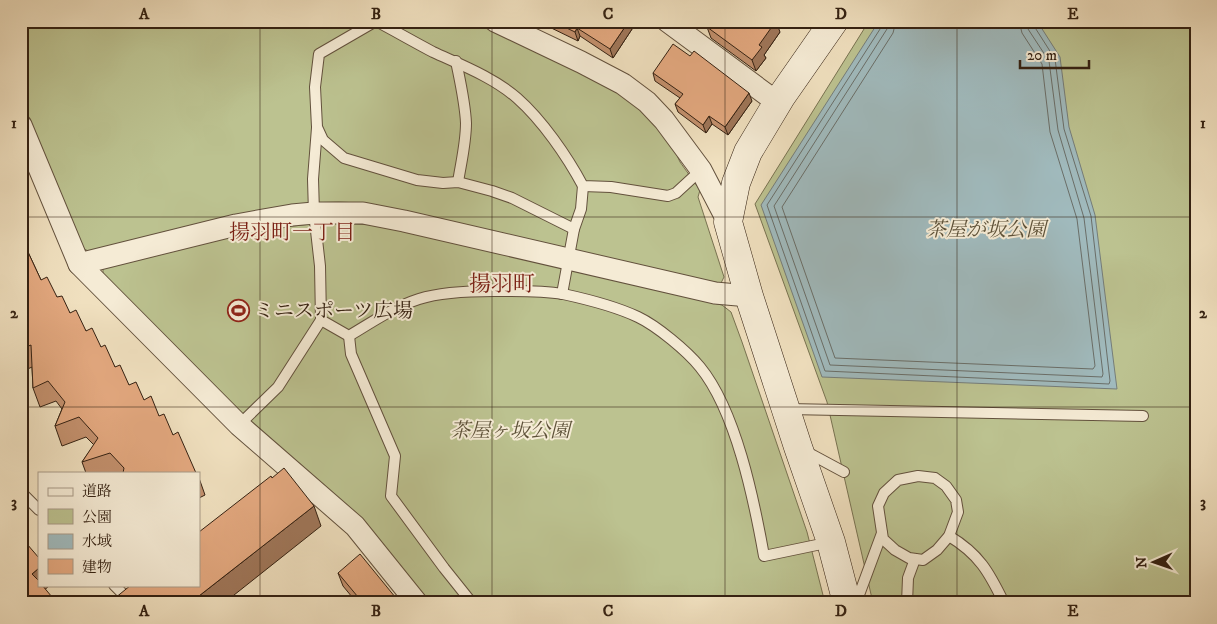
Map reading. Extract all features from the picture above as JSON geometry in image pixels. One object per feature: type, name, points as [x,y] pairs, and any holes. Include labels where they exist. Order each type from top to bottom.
[{"type":"street","points":[[495,21],[623,84],[646,102],[664,120],[701,170],[728,222],[749,296],[831,542],[847,603]]},
{"type":"street","points":[[667,21],[778,103]]},
{"type":"street","points":[[728,222],[736,183],[748,152],[778,103],[834,21]]},
{"type":"street","points":[[21,125],[79,264],[238,425],[355,526],[416,603]]},
{"type":"street","points":[[79,264],[271,218],[314,213],[355,213],[371,215],[715,293],[749,296]]},
{"type":"lane","points":[[238,425],[278,387],[321,320],[320,266],[312,179],[317,127],[316,87],[319,54],[376,21],[456,61],[516,97],[534,116],[567,158],[583,186],[581,209],[574,229],[570,260],[562,294]]},
{"type":"lane","points":[[456,61],[466,123],[458,182]]},
{"type":"lane","points":[[317,127],[323,140],[344,158],[417,180],[443,184],[458,182],[492,191],[512,198],[574,229]]},
{"type":"lane","points":[[583,186],[611,187],[668,196],[676,193],[701,170]]},
{"type":"lane","points":[[349,336],[386,313],[420,299],[471,291],[534,291],[562,294],[609,307],[639,318],[671,340],[700,367],[721,400],[736,441],[755,505],[764,556],[831,542]]},
{"type":"lane","points":[[321,320],[349,336]]},
{"type":"lane","points":[[349,336],[350,354],[395,456],[391,496],[472,603]]},
{"type":"lane","points":[[787,409],[1143,416]]},
{"type":"lane","points":[[798,447],[844,472]]},
{"type":"lane","points":[[918,476],[935,478],[946,486],[956,500],[958,512],[949,536],[937,550],[923,560],[909,558],[895,550],[884,539],[882,533],[878,506],[884,493],[898,480],[918,476]]},
{"type":"lane","points":[[21,492],[38,509]]},
{"type":"lane","points":[[856,603],[882,533]]},
{"type":"lane","points":[[949,536],[973,552],[989,574],[1004,603]]},
{"type":"lane","points":[[906,603],[908,578],[915,558]]},
{"type":"lane","points":[[115,586],[124,595]]},
{"type":"green space","points":[[21,21],[474,21],[566,65],[627,98],[653,122],[674,149],[680,162],[700,190],[698,197],[724,277],[721,283],[708,281],[359,203],[339,202],[308,203],[90,252],[79,246],[21,101]]},
{"type":"green space","name":"茶屋が坂公園","points":[[869,21],[1196,21],[1196,603],[873,603],[827,402],[755,204]]},
{"type":"green space","name":"茶屋ヶ坂公園","points":[[322,223],[378,225],[722,305],[731,312],[742,342],[807,532],[825,603],[426,603],[103,274],[105,267],[213,241],[267,230]]},
{"type":"water","points":[[879,21],[1037,21],[1060,57],[1069,127],[1095,215],[1117,389],[822,377],[761,205]]},
{"type":"building","points":[[552,21],[629,21],[610,49],[577,28],[575,32]]},
{"type":"building","points":[[710,21],[776,21],[759,45],[762,47],[752,60],[707,27]]},
{"type":"building","points":[[673,44],[690,56],[694,51],[749,93],[725,127],[709,116],[703,125],[675,104],[683,94],[653,73]]},
{"type":"building","points":[[21,237],[41,280],[47,277],[57,297],[62,296],[70,313],[76,310],[86,331],[92,328],[101,347],[105,345],[115,367],[120,365],[129,385],[136,382],[144,400],[151,396],[159,416],[164,414],[173,435],[178,432],[196,472],[123,472],[124,468],[110,453],[82,462],[98,438],[79,417],[55,426],[65,402],[48,381],[33,388],[31,345],[21,349]]},
{"type":"building","points":[[284,468],[314,506],[190,603],[109,603],[130,586],[200,586],[200,531],[271,476],[272,478]]},
{"type":"building","points":[[21,537],[38,557],[38,569],[32,574],[38,580],[38,586],[43,586],[57,603],[21,603]]},
{"type":"building","points":[[360,554],[400,603],[363,603],[338,573]]},
{"type":"place","name":"ミニスポーツ広場","points":[[238,311]]},
{"type":"district","name":"揚羽町一丁目","points":[[292,233]]},
{"type":"district","name":"揚羽町","points":[[502,284]]}]
